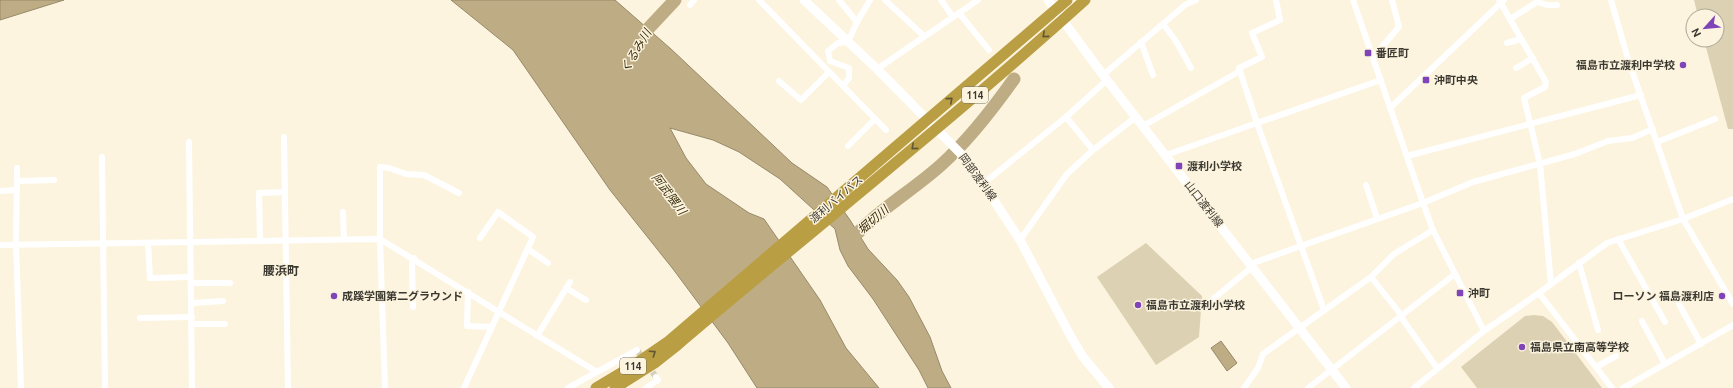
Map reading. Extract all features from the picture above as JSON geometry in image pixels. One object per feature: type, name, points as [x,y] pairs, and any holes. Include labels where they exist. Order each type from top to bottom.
[{"type":"highway","name":"渡利バイパス","points":[[861,184],[928,119],[1067,0]]},
{"type":"highway","name":"渡利バイパス","points":[[615,388],[656,362],[672,344],[861,184],[936,128],[1085,0]]},
{"type":"highway","name":"渡利バイパス","points":[[596,388],[672,344]]},
{"type":"main road","name":"岡部渡利線","points":[[804,0],[877,69],[965,157],[984,183],[1020,240],[1070,335],[1088,363],[1109,388]]},
{"type":"main road","name":"山口渡利線","points":[[1048,0],[1105,77],[1346,388]]},
{"type":"street","points":[[759,0],[886,130]]},
{"type":"street","points":[[840,0],[856,22]]},
{"type":"street","points":[[843,86],[849,78],[849,68],[845,65],[830,62],[828,51],[838,43],[848,42],[856,22],[870,0]]},
{"type":"street","points":[[885,0],[924,36]]},
{"type":"street","points":[[941,0],[989,50]]},
{"type":"street","points":[[877,69],[978,0]]},
{"type":"street","points":[[984,183],[1066,117],[1142,42],[1185,5],[1196,0]]},
{"type":"street","points":[[1276,0],[1280,20],[1252,33],[1262,57],[1239,68],[1257,123],[1324,310]]},
{"type":"street","points":[[1352,0],[1433,230],[1484,331]]},
{"type":"street","points":[[1373,57],[1399,27],[1392,0]]},
{"type":"street","points":[[1611,0],[1683,219],[1733,304]]},
{"type":"street","points":[[1390,108],[1501,1],[1546,82],[1545,87],[1524,98],[1529,124],[1540,164],[1551,284]]},
{"type":"street","points":[[1510,19],[1537,2],[1547,6],[1557,5]]},
{"type":"street","points":[[1163,24],[1176,41],[1190,68]]},
{"type":"street","points":[[1507,43],[1522,39]]},
{"type":"street","points":[[1142,42],[1153,75]]},
{"type":"street","points":[[1516,68],[1533,58]]},
{"type":"street","points":[[1143,126],[1240,71]]},
{"type":"street","points":[[779,81],[801,100],[829,72]]},
{"type":"street","points":[[1166,155],[1381,80]]},
{"type":"street","points":[[1407,156],[1641,95]]},
{"type":"street","points":[[1066,117],[1093,150]]},
{"type":"street","points":[[1020,240],[1067,174],[1093,150],[1136,117]]},
{"type":"street","points":[[848,146],[875,119]]},
{"type":"street","points":[[1657,142],[1715,119]]},
{"type":"street","points":[[1207,304],[1251,265],[1301,245],[1423,203],[1473,182],[1575,154],[1608,141],[1640,135],[1653,129]]},
{"type":"street","points":[[284,137],[288,388]]},
{"type":"street","points":[[189,142],[192,243],[192,388]]},
{"type":"street","points":[[102,157],[105,388]]},
{"type":"street","points":[[385,388],[380,239],[380,167],[389,168],[406,174],[424,175],[459,193]]},
{"type":"street","points":[[17,168],[16,244],[21,388]]},
{"type":"street","points":[[18,181],[54,180]]},
{"type":"street","points":[[1366,185],[1377,218]]},
{"type":"street","points":[[0,191],[17,190]]},
{"type":"street","points":[[260,241],[259,193],[285,192]]},
{"type":"street","points":[[1414,388],[1484,331],[1607,243],[1732,202]]},
{"type":"street","points":[[343,212],[344,239]]},
{"type":"street","points":[[464,388],[533,237],[498,212],[480,238]]},
{"type":"street","points":[[1244,388],[1258,368],[1264,354],[1301,329],[1324,310],[1371,277],[1394,254],[1433,230]]},
{"type":"street","points":[[0,245],[380,239],[414,258],[597,372]]},
{"type":"street","points":[[1618,239],[1665,322]]},
{"type":"street","points":[[148,243],[150,278],[230,283]]},
{"type":"street","points":[[528,249],[548,263]]},
{"type":"street","points":[[413,307],[412,262],[414,258]]},
{"type":"street","points":[[1579,263],[1598,330]]},
{"type":"street","points":[[1308,388],[1455,274]]},
{"type":"street","points":[[1371,277],[1437,368]]},
{"type":"street","points":[[538,336],[570,282]]},
{"type":"street","points":[[566,288],[586,300]]},
{"type":"street","points":[[468,292],[467,326],[492,327]]},
{"type":"street","points":[[1539,293],[1612,388]]},
{"type":"street","points":[[192,303],[222,301]]},
{"type":"street","points":[[1679,304],[1701,344]]},
{"type":"street","points":[[140,318],[192,317]]},
{"type":"street","points":[[1642,321],[1665,364]]},
{"type":"street","points":[[192,324],[225,324]]},
{"type":"street","points":[[1623,388],[1733,325]]},
{"type":"street","points":[[568,388],[637,350]]},
{"type":"street","points":[[1596,367],[1616,356]]},
{"type":"street","points":[[646,388],[658,380],[656,377]]},
{"type":"shaded area","points":[[1694,0],[1733,0],[1733,129],[1728,129],[1706,48],[1725,48],[1725,8],[1696,8]]},
{"type":"shaded area","points":[[1146,243],[1202,296],[1199,337],[1156,365],[1097,277]]},
{"type":"shaded area","name":"福島県立南高等学校","points":[[1525,316],[1543,316],[1552,322],[1602,388],[1477,388],[1461,367]]},
{"type":"water","points":[[0,0],[64,0],[0,20]]},
{"type":"water","name":"阿武隈川","points":[[451,0],[615,0],[671,49],[792,163],[827,187],[868,249],[897,280],[909,297],[930,337],[942,371],[951,388],[928,388],[919,370],[873,299],[848,266],[840,250],[835,229],[780,179],[739,152],[713,140],[670,128],[686,158],[706,184],[749,213],[764,219],[820,300],[846,348],[879,388],[757,388],[728,343],[673,269],[610,190],[513,50]]},
{"type":"water","points":[[1221,341],[1237,363],[1227,371],[1211,348]]},
{"type":"waterway","name":"くるみ川","points":[[639,43],[646,31],[675,0]]},
{"type":"waterway","name":"堀切川","points":[[855,248],[852,239],[873,219],[941,165],[980,124],[1014,79]]},
{"type":"tunnel","points":[[637,350],[656,377]]},
{"type":"place","name":"番匠町","points":[[1368,53]]},
{"type":"place","name":"福島市立渡利中学校","points":[[1683,65]]},
{"type":"place","name":"沖町中央","points":[[1426,80]]},
{"type":"place","name":"渡利小学校","points":[[1179,166]]},
{"type":"place","name":"沖町","points":[[1460,293]]},
{"type":"place","name":"成蹊学園第二グラウンド","points":[[334,296]]},
{"type":"place","name":"ローソン 福島渡利店","points":[[1722,296]]},
{"type":"place","name":"福島市立渡利小学校","points":[[1138,305]]},
{"type":"place","name":"福島県立南高等学校","points":[[1522,347]]},
{"type":"district","name":"腰浜町","points":[[281,271]]}]
